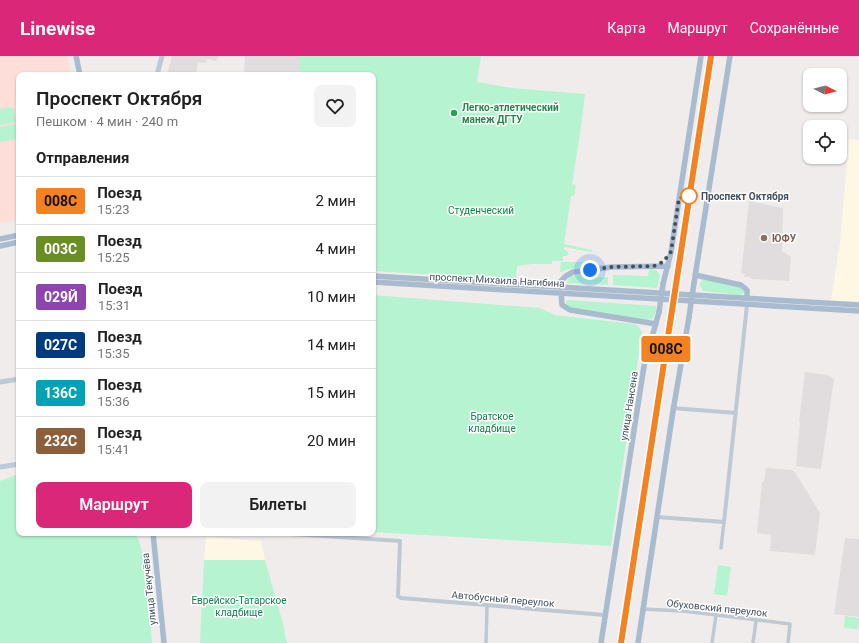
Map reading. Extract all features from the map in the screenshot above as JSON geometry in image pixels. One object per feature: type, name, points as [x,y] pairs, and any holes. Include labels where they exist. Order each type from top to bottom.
[{"type":"main road","points":[[76,56],[79,72]]},
{"type":"main road","points":[[158,72],[162,56]]},
{"type":"main road","name":"улица Нансена","points":[[601,643],[644,366],[659,312],[664,278],[671,252],[701,56]]},
{"type":"main road","points":[[638,643],[673,408],[689,317],[730,56]]},
{"type":"main road","points":[[0,239],[16,236]]},
{"type":"main road","points":[[0,246],[16,243]]},
{"type":"main road","points":[[654,266],[663,262],[671,252]]},
{"type":"main road","points":[[654,266],[660,270],[664,278]]},
{"type":"main road","points":[[556,286],[567,275],[573,272],[612,267],[668,266]]},
{"type":"main road","points":[[695,275],[741,285],[747,290],[747,298]]},
{"type":"main road","name":"проспект Михаила Нагибина","points":[[376,276],[859,305]]},
{"type":"main road","points":[[563,279],[566,287]]},
{"type":"main road","name":"проспект Михаила Нагибина","points":[[376,282],[747,306],[859,311]]},
{"type":"main road","points":[[561,293],[562,305],[570,310],[656,324]]},
{"type":"main road","points":[[0,382],[16,379]]},
{"type":"main road","points":[[0,467],[16,464]]},
{"type":"main road","name":"улица Текучёва","points":[[153,536],[164,643]]},
{"type":"street","points":[[721,548],[747,306]]},
{"type":"street","points":[[673,408],[736,413]]},
{"type":"street","points":[[657,517],[724,522]]},
{"type":"street","name":"Автобусный переулок","points":[[317,536],[400,542],[399,598],[605,615]]},
{"type":"street","points":[[486,643],[487,606]]},
{"type":"street","name":"Обуховский переулок","points":[[642,609],[683,611],[790,624],[788,643]]},
{"type":"street","points":[[712,643],[716,615]]},
{"type":"street","points":[[753,643],[756,621]]},
{"type":"shaded area","points":[[0,56],[67,56],[70,72],[16,72],[16,220],[0,223]]},
{"type":"shaded area","points":[[172,56],[219,56],[216,61],[207,59],[206,63],[198,62],[196,72],[168,72]]},
{"type":"shaded area","points":[[245,56],[309,56],[308,72],[244,72]]},
{"type":"shaded area","points":[[849,139],[859,140],[859,301],[831,301],[840,242]]},
{"type":"shaded area","name":"ЮФУ","points":[[749,201],[783,208],[782,251],[791,257],[789,281],[751,279],[751,277],[744,277],[745,274],[741,274]]},
{"type":"shaded area","points":[[805,372],[828,375],[834,379],[821,469],[796,466],[799,421]]},
{"type":"shaded area","points":[[766,468],[791,470],[795,472],[820,513],[815,555],[770,551],[771,535],[757,533],[762,482],[764,482]]},
{"type":"shaded area","points":[[206,537],[261,541],[265,560],[204,560]]},
{"type":"shaded area","points":[[845,538],[859,539],[859,617],[834,614]]},
{"type":"green space","name":"Студенческий","points":[[300,56],[481,56],[477,82],[512,88],[585,94],[572,184],[576,185],[574,196],[571,196],[564,244],[592,250],[591,252],[564,247],[564,250],[566,250],[569,254],[567,256],[563,256],[563,261],[552,261],[552,264],[517,266],[516,280],[376,271],[376,72],[299,72]]},
{"type":"green space","points":[[9,107],[14,109],[16,122],[0,125],[0,109]]},
{"type":"green space","points":[[16,124],[16,139],[0,142],[0,127]]},
{"type":"green space","points":[[561,262],[593,262],[600,265],[569,269],[561,272]]},
{"type":"green space","points":[[649,268],[656,270],[660,275],[657,288],[613,285],[613,275],[648,276]]},
{"type":"green space","points":[[582,274],[583,278],[608,277],[608,285],[567,283],[569,278]]},
{"type":"green space","points":[[704,279],[738,286],[744,291],[744,293],[739,295],[703,291],[699,284]]},
{"type":"green space","name":"Братское кладбище","points":[[376,295],[540,308],[555,315],[634,324],[639,327],[642,332],[611,546],[376,532]]},
{"type":"green space","points":[[568,300],[656,306],[656,312],[652,319],[646,320],[569,308],[566,306],[566,302]]},
{"type":"green space","points":[[16,475],[16,536],[137,536],[144,559],[146,573],[152,643],[0,643],[0,481]]},
{"type":"green space","name":"Еврейско-Татарское кладбище","points":[[204,560],[265,560],[287,643],[200,643]]},
{"type":"green space","points":[[718,565],[731,567],[727,596],[714,594]]},
{"type":"green space","points":[[845,616],[859,618],[858,629],[844,628]]},
{"type":"railway","points":[[622,643],[713,56]]},
{"type":"train","name":"008С","points":[[621,643],[711,56]]},
{"type":"place","name":"Легко-атлетический манеж ДГТУ","points":[[454,113]]},
{"type":"place","name":"Проспект Октября","points":[[689,196]]},
{"type":"place","name":"ЮФУ","points":[[764,238]]},
{"type":"route","points":[[590,270],[612,267],[654,266],[663,262],[671,252],[679,198],[689,196]]}]
